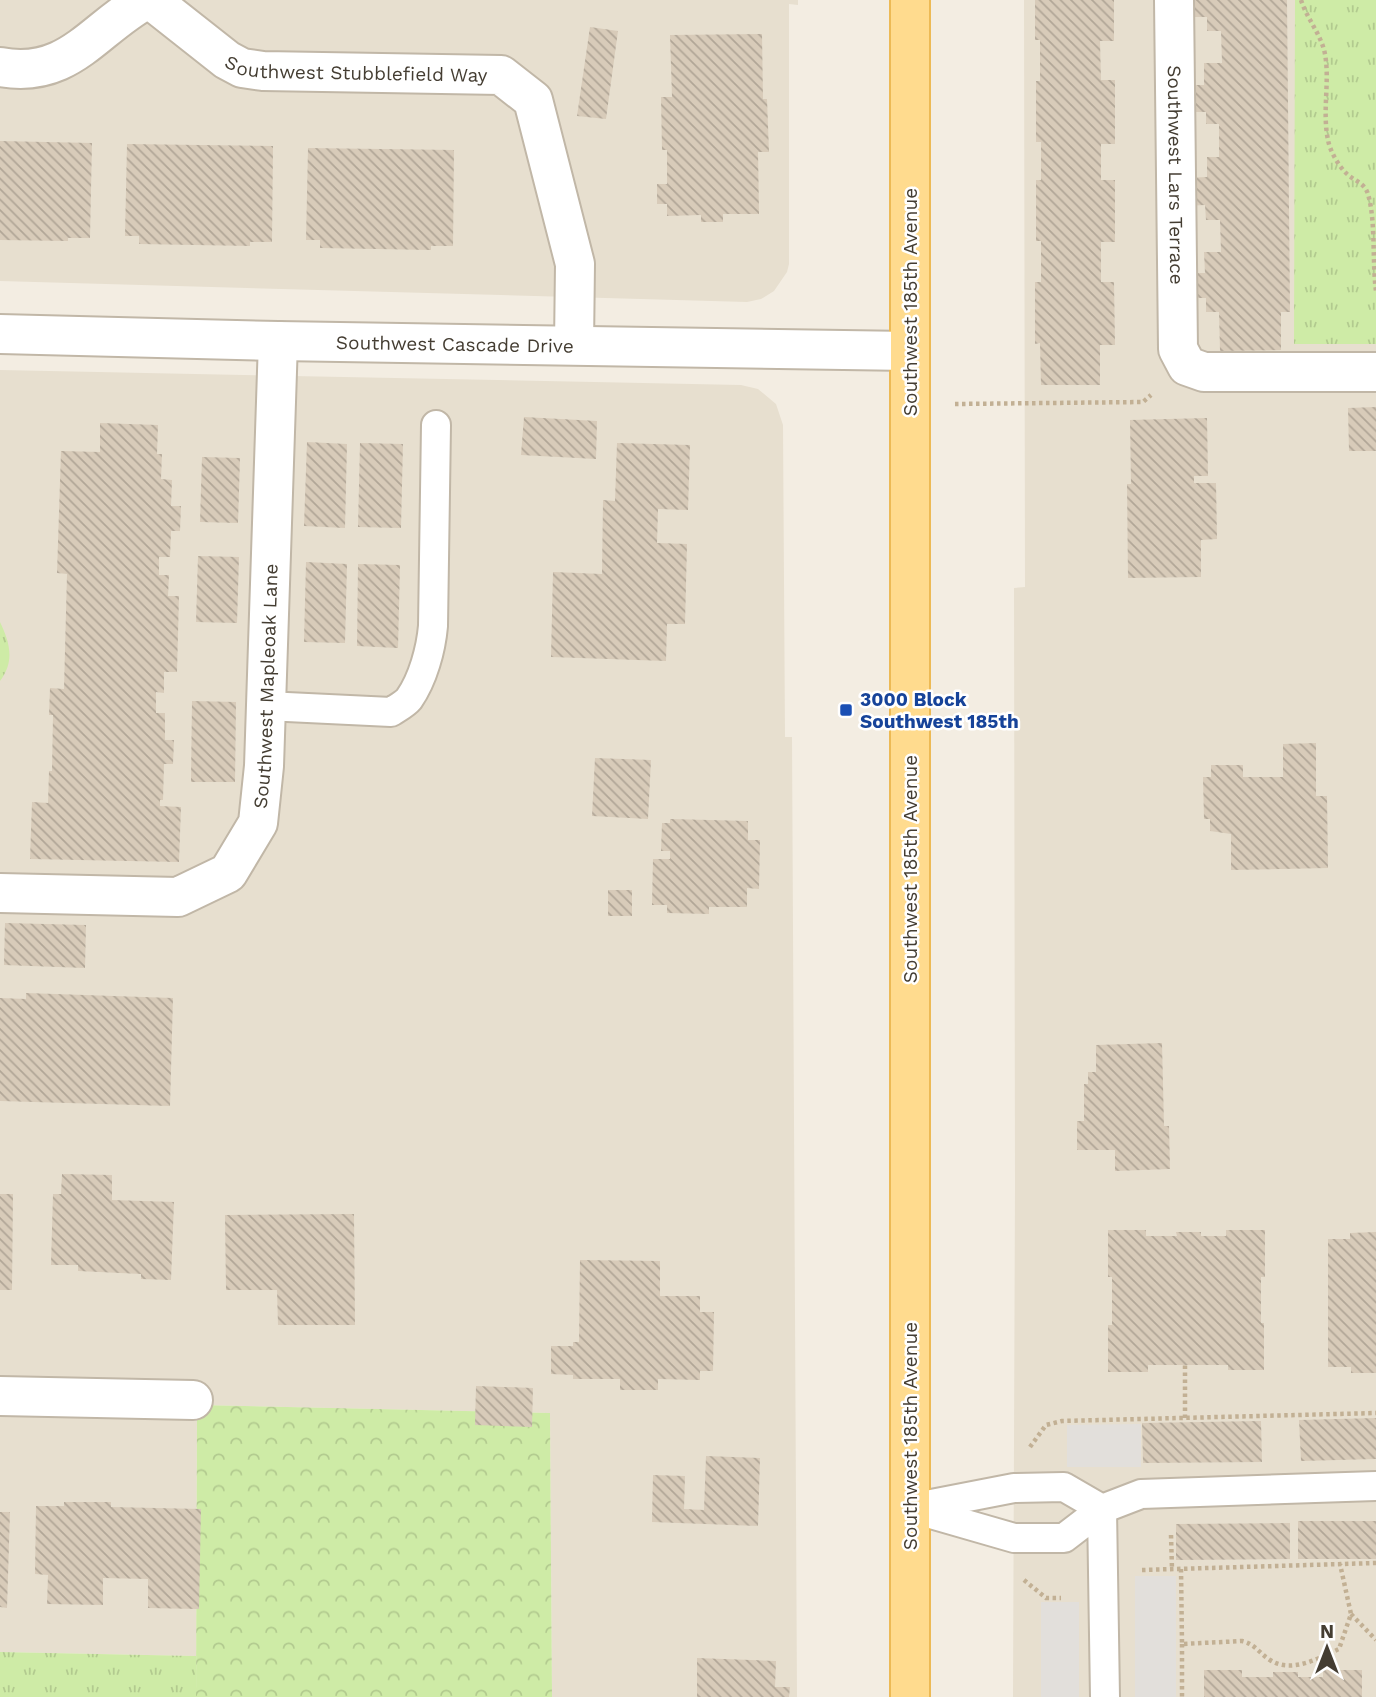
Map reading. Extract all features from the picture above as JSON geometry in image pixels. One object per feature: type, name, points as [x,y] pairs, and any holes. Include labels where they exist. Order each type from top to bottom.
[{"type":"main road","name":"Southwest 185th Avenue","points":[[910,0],[910,1697]]},
{"type":"street","name":"Southwest Stubblefield Way","points":[[0,67],[13,70],[44,67],[64,60],[91,42],[125,11],[148,0],[227,60],[242,68],[263,71],[501,75],[533,100],[575,264],[574,345]]},
{"type":"street","name":"Southwest Lars Terrace","points":[[1174,0],[1182,357]]},
{"type":"street","name":"Southwest Cascade Drive","points":[[0,334],[909,351]]},
{"type":"street","name":"Southwest Mapleoak Lane","points":[[0,893],[178,897],[228,873],[258,823],[264,766],[278,341]]},
{"type":"street","points":[[1182,357],[1204,372],[1376,372]]},
{"type":"street","points":[[0,1396],[193,1400]]},
{"type":"lane","points":[[266,706],[391,712],[408,700],[423,668],[433,626],[436,425]]},
{"type":"lane","points":[[910,1508],[1014,1538],[1064,1538],[1102,1509],[1141,1494],[1376,1486]]},
{"type":"lane","points":[[910,1508],[1014,1488],[1064,1487],[1102,1509]]},
{"type":"lane","points":[[1102,1509],[1105,1697]]},
{"type":"path","points":[[1301,0],[1324,51],[1327,70],[1325,120],[1328,143],[1347,174],[1362,182],[1368,194],[1373,216],[1376,291]]},
{"type":"path","points":[[910,404],[1143,402],[1182,357]]},
{"type":"path","points":[[1185,1365],[1185,1418]]},
{"type":"path","points":[[1103,1571],[1376,1563]]},
{"type":"path","points":[[1182,1644],[1242,1641],[1252,1644],[1271,1661],[1283,1665],[1306,1663],[1339,1649],[1351,1615],[1340,1564]]},
{"type":"path","points":[[1181,1569],[1182,1697]]},
{"type":"path","points":[[1351,1615],[1376,1640]]},
{"type":"path","points":[[1283,1665],[1283,1672]]},
{"type":"shaded area","points":[[0,0],[798,0],[798,5],[789,4],[787,272],[774,291],[761,299],[747,302],[0,281]]},
{"type":"shaded area","points":[[1024,0],[1376,0],[1376,1697],[1013,1697],[1014,588],[1025,587]]},
{"type":"shaded area","points":[[0,370],[741,385],[758,389],[776,404],[783,425],[785,737],[792,737],[797,1697],[552,1697],[550,1413],[197,1405],[196,1656],[0,1652]]},
{"type":"shaded area","points":[[1141,1424],[1141,1467],[1067,1467],[1067,1425]]},
{"type":"shaded area","points":[[1135,1576],[1176,1576],[1176,1697],[1135,1697]]},
{"type":"shaded area","points":[[1041,1602],[1079,1602],[1079,1697],[1041,1697]]},
{"type":"green space","points":[[1295,0],[1376,0],[1376,344],[1294,344]]},
{"type":"green space","points":[[0,622],[6,637],[9,659],[0,681]]},
{"type":"green space","points":[[197,1405],[550,1413],[552,1697],[196,1697]]},
{"type":"green space","points":[[0,1652],[196,1656],[196,1697],[0,1697]]},
{"type":"building","points":[[1035,0],[1114,0],[1114,41],[1100,41],[1101,80],[1115,80],[1115,144],[1101,144],[1101,180],[1115,180],[1115,242],[1101,242],[1101,282],[1114,282],[1115,345],[1100,345],[1100,385],[1041,385],[1040,343],[1035,344],[1035,282],[1041,282],[1041,241],[1036,241],[1036,180],[1041,180],[1041,142],[1036,142],[1036,81],[1040,81],[1040,40],[1035,40]]},
{"type":"building","points":[[1184,0],[1287,0],[1290,312],[1281,312],[1281,350],[1220,351],[1219,312],[1206,312],[1206,298],[1186,298],[1185,273],[1205,273],[1204,252],[1221,252],[1220,220],[1206,220],[1205,205],[1185,206],[1184,178],[1207,177],[1207,157],[1219,157],[1219,124],[1206,124],[1206,112],[1184,112],[1184,85],[1204,85],[1204,63],[1222,63],[1221,31],[1207,31],[1207,17],[1184,17]]},
{"type":"building","points":[[590,27],[618,31],[606,119],[577,116]]},
{"type":"building","points":[[762,34],[763,99],[767,99],[769,152],[758,152],[759,214],[723,214],[723,222],[701,222],[701,215],[667,216],[667,204],[657,204],[657,184],[667,184],[667,150],[662,150],[661,97],[672,97],[670,35]]},
{"type":"building","points":[[0,141],[92,143],[90,238],[68,238],[68,241],[0,240]]},
{"type":"building","points":[[127,144],[273,146],[272,242],[250,242],[250,246],[139,244],[139,236],[125,236]]},
{"type":"building","points":[[308,148],[454,150],[453,246],[431,246],[431,250],[320,248],[320,240],[306,240]]},
{"type":"building","points":[[1376,407],[1376,451],[1349,451],[1348,408]]},
{"type":"building","points":[[524,417],[597,421],[596,459],[521,455]]},
{"type":"building","points":[[1207,418],[1208,476],[1194,476],[1194,483],[1216,483],[1217,539],[1201,540],[1201,577],[1128,578],[1127,484],[1131,484],[1130,420]]},
{"type":"building","points":[[100,423],[158,425],[157,454],[162,454],[161,479],[172,480],[171,506],[181,506],[180,531],[171,531],[170,557],[159,557],[159,575],[169,575],[168,596],[179,596],[177,672],[164,672],[164,693],[156,692],[156,713],[165,713],[165,740],[174,740],[173,764],[164,764],[163,800],[160,800],[160,806],[181,807],[179,862],[30,859],[32,802],[48,803],[49,771],[52,771],[53,715],[49,715],[50,688],[64,689],[67,574],[57,573],[61,451],[100,452]]},
{"type":"building","points":[[307,442],[347,444],[345,528],[304,526]]},
{"type":"building","points":[[360,443],[403,444],[401,528],[358,527]]},
{"type":"building","points":[[617,443],[690,445],[688,510],[658,509],[657,543],[687,544],[685,624],[667,624],[666,661],[551,657],[553,572],[602,574],[603,500],[615,501]]},
{"type":"building","points":[[202,457],[240,458],[238,523],[200,522]]},
{"type":"building","points":[[198,556],[239,557],[237,623],[196,622]]},
{"type":"building","points":[[306,562],[347,564],[345,643],[304,642]]},
{"type":"building","points":[[358,564],[400,565],[398,648],[357,646]]},
{"type":"building","points":[[192,701],[236,702],[235,782],[191,782]]},
{"type":"building","points":[[1316,743],[1316,796],[1327,796],[1328,868],[1231,870],[1231,834],[1210,831],[1210,819],[1204,819],[1203,777],[1211,777],[1211,765],[1243,765],[1243,777],[1283,777],[1283,744]]},
{"type":"building","points":[[595,758],[651,760],[648,819],[592,816]]},
{"type":"building","points":[[670,819],[748,821],[748,840],[760,840],[759,889],[747,888],[747,907],[709,907],[709,914],[667,913],[667,905],[652,905],[653,859],[670,859],[670,851],[661,851],[662,823],[670,823]]},
{"type":"building","points":[[608,890],[632,890],[632,916],[608,916]]},
{"type":"building","points":[[5,923],[86,925],[85,968],[4,965]]},
{"type":"building","points":[[26,993],[173,998],[170,1106],[0,1101],[0,998],[26,999]]},
{"type":"building","points":[[1162,1043],[1164,1126],[1169,1126],[1170,1169],[1115,1171],[1115,1150],[1077,1150],[1077,1121],[1084,1121],[1084,1084],[1088,1084],[1088,1072],[1096,1072],[1096,1045]]},
{"type":"building","points":[[62,1174],[112,1175],[112,1200],[174,1202],[171,1280],[141,1279],[141,1274],[78,1271],[78,1265],[51,1265],[53,1194],[61,1194]]},
{"type":"building","points":[[0,1194],[13,1194],[12,1290],[0,1290]]},
{"type":"building","points":[[354,1214],[355,1325],[278,1325],[277,1290],[226,1290],[225,1215]]},
{"type":"building","points":[[1108,1230],[1146,1230],[1146,1236],[1177,1236],[1176,1232],[1201,1232],[1201,1236],[1226,1236],[1226,1230],[1265,1230],[1265,1277],[1261,1277],[1264,1370],[1228,1370],[1228,1365],[1148,1365],[1148,1372],[1108,1372],[1112,1277],[1108,1277]]},
{"type":"building","points":[[1376,1232],[1376,1373],[1351,1373],[1351,1367],[1328,1367],[1328,1239],[1350,1239],[1350,1233]]},
{"type":"building","points":[[580,1260],[660,1261],[660,1296],[700,1296],[700,1312],[714,1312],[713,1371],[700,1371],[700,1380],[658,1379],[658,1390],[620,1390],[620,1379],[573,1379],[573,1375],[551,1374],[551,1346],[573,1346],[573,1342],[579,1342]]},
{"type":"building","points":[[476,1386],[533,1388],[532,1427],[475,1425]]},
{"type":"building","points":[[1376,1418],[1376,1459],[1301,1461],[1299,1420]]},
{"type":"building","points":[[1261,1421],[1262,1462],[1143,1463],[1142,1423]]},
{"type":"building","points":[[706,1456],[760,1458],[758,1526],[652,1522],[653,1475],[685,1476],[684,1509],[704,1510]]},
{"type":"building","points":[[64,1502],[111,1502],[111,1507],[201,1509],[199,1609],[148,1608],[148,1579],[103,1578],[103,1605],[47,1604],[48,1575],[35,1574],[36,1506],[64,1506]]},
{"type":"building","points":[[0,1512],[10,1512],[7,1608],[0,1607]]},
{"type":"building","points":[[1298,1521],[1376,1521],[1376,1559],[1298,1559]]},
{"type":"building","points":[[1290,1523],[1290,1559],[1176,1560],[1176,1524]]},
{"type":"building","points":[[697,1658],[776,1661],[775,1687],[790,1687],[789,1697],[697,1697]]},
{"type":"building","points":[[1204,1670],[1242,1670],[1242,1677],[1273,1677],[1273,1672],[1298,1672],[1298,1677],[1323,1677],[1323,1670],[1362,1670],[1362,1697],[1204,1697]]},
{"type":"place","name":"3000 Block Southwest 185th","points":[[846,710]]}]
